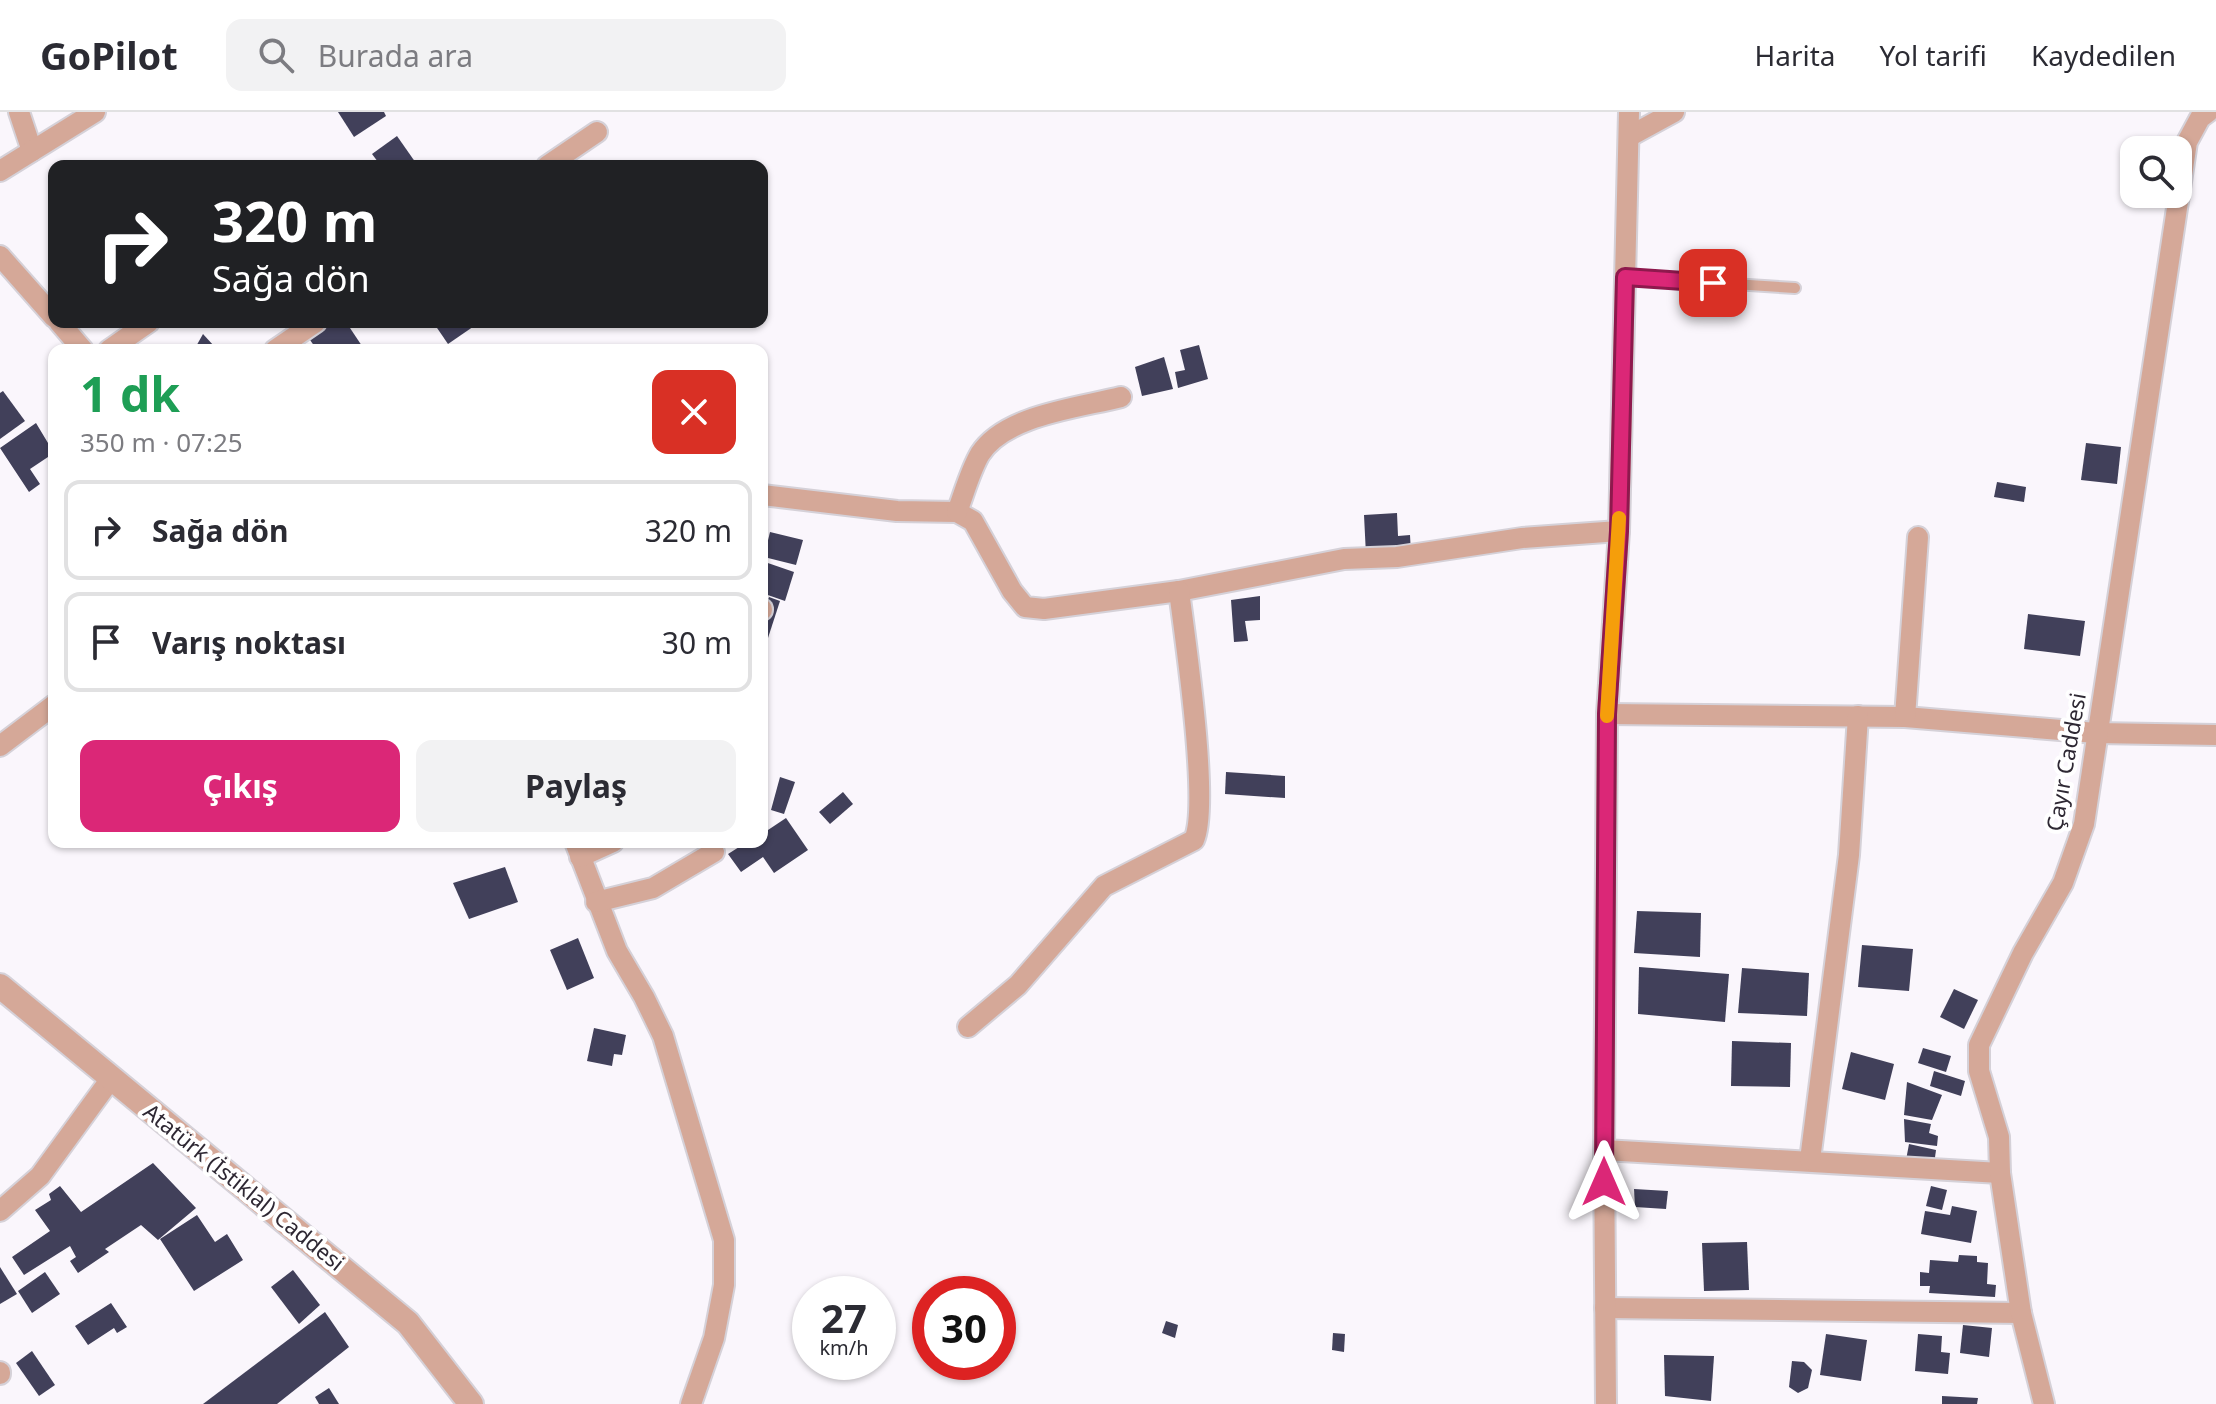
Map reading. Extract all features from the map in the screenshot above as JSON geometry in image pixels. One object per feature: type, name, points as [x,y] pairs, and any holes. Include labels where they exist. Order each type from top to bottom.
[{"type":"street","points":[[19,112],[32,151]]},
{"type":"street","points":[[0,171],[95,112]]},
{"type":"street","points":[[1606,1404],[1607,714],[1619,531],[1629,112]]},
{"type":"street","points":[[1630,136],[1674,112]]},
{"type":"street","name":"Çayır Caddesi","points":[[2044,1404],[2021,1313],[2000,1173],[1999,1137],[1979,1071],[1979,1045],[2023,953],[2063,883],[2084,824],[2187,142],[2200,118],[2208,112]]},
{"type":"street","points":[[556,160],[597,132]]},
{"type":"street","points":[[0,256],[48,310]]},
{"type":"street","points":[[64,328],[78,344]]},
{"type":"street","points":[[118,344],[140,328]]},
{"type":"street","points":[[284,344],[307,328]]},
{"type":"street","points":[[957,512],[980,455],[998,433],[1023,422],[1121,397]]},
{"type":"street","points":[[768,496],[897,511],[957,512],[973,521],[1012,591],[1025,607],[1044,609],[1179,591],[1344,559],[1397,557],[1522,538],[1619,531]]},
{"type":"street","points":[[1905,717],[1918,537]]},
{"type":"street","points":[[968,1027],[1018,985],[1104,886],[1194,840],[1199,829],[1198,787],[1179,591]]},
{"type":"street","points":[[0,746],[48,710]]},
{"type":"street","points":[[1607,714],[1905,717],[2096,733],[2216,735]]},
{"type":"street","points":[[1810,1160],[1849,855],[1858,716]]},
{"type":"street","points":[[578,850],[617,951],[663,1036],[724,1240],[724,1285],[714,1338],[691,1404]]},
{"type":"street","points":[[596,902],[653,888],[714,852]]},
{"type":"street","name":"Atatürk (İstiklal) Caddesi","points":[[0,986],[110,1080],[168,1122],[408,1323],[471,1404]]},
{"type":"street","points":[[0,1211],[40,1176],[110,1080]]},
{"type":"street","points":[[1604,1150],[2000,1173]]},
{"type":"street","points":[[1605,1308],[2021,1313]]},
{"type":"lane","points":[[1625,277],[1795,288]]},
{"type":"building","points":[[338,112],[384,112],[386,116],[354,137]]},
{"type":"building","points":[[397,136],[414,160],[376,160],[372,154]]},
{"type":"building","points":[[321,328],[350,328],[361,344],[313,344],[308,337]]},
{"type":"building","points":[[437,328],[471,328],[448,344]]},
{"type":"building","points":[[203,334],[212,344],[197,344]]},
{"type":"building","points":[[1199,345],[1208,379],[1178,388],[1175,372],[1185,370],[1180,350]]},
{"type":"building","points":[[1164,357],[1173,389],[1142,396],[1135,367]]},
{"type":"building","points":[[3,391],[25,421],[0,439],[0,393]]},
{"type":"building","points":[[36,423],[48,443],[48,457],[30,469],[40,484],[29,492],[0,448]]},
{"type":"building","points":[[2086,443],[2121,447],[2117,484],[2081,480]]},
{"type":"building","points":[[1997,482],[2026,487],[2024,502],[1994,497]]},
{"type":"building","points":[[1397,513],[1398,536],[1410,535],[1411,553],[1366,555],[1364,515]]},
{"type":"building","points":[[770,532],[803,540],[796,565],[768,558]]},
{"type":"building","points":[[768,563],[794,572],[785,601],[768,595]]},
{"type":"building","points":[[1260,596],[1260,620],[1245,621],[1248,641],[1234,642],[1231,600]]},
{"type":"building","points":[[769,597],[780,601],[768,638]]},
{"type":"building","points":[[2028,614],[2085,621],[2080,656],[2024,649]]},
{"type":"building","points":[[1226,772],[1285,776],[1285,798],[1225,794]]},
{"type":"building","points":[[780,777],[795,782],[784,814],[771,810]]},
{"type":"building","points":[[843,792],[853,804],[830,824],[819,812]]},
{"type":"building","points":[[786,818],[808,850],[774,873],[763,857],[741,872],[728,854],[738,848],[768,848],[768,830]]},
{"type":"building","points":[[505,867],[518,902],[469,919],[453,883]]},
{"type":"building","points":[[1637,911],[1701,913],[1700,957],[1634,953]]},
{"type":"building","points":[[578,938],[594,978],[567,990],[550,950]]},
{"type":"building","points":[[1862,945],[1913,949],[1909,991],[1858,987]]},
{"type":"building","points":[[1639,967],[1729,974],[1725,1022],[1638,1014]]},
{"type":"building","points":[[1742,968],[1809,973],[1807,1016],[1738,1013]]},
{"type":"building","points":[[1954,989],[1978,1000],[1964,1029],[1940,1017]]},
{"type":"building","points":[[594,1028],[626,1035],[622,1055],[614,1054],[612,1066],[587,1061]]},
{"type":"building","points":[[1732,1041],[1791,1043],[1790,1087],[1731,1086]]},
{"type":"building","points":[[1923,1048],[1951,1056],[1946,1072],[1918,1063]]},
{"type":"building","points":[[1851,1052],[1894,1064],[1885,1100],[1842,1089]]},
{"type":"building","points":[[1934,1071],[1965,1081],[1961,1096],[1930,1086]]},
{"type":"building","points":[[1907,1082],[1942,1095],[1932,1120],[1904,1115]]},
{"type":"building","points":[[1904,1119],[1931,1124],[1929,1133],[1938,1136],[1937,1146],[1905,1142]]},
{"type":"building","points":[[1909,1144],[1936,1150],[1934,1165],[1906,1160]]},
{"type":"building","points":[[153,1163],[196,1208],[158,1240],[141,1225],[105,1249],[109,1252],[78,1273],[70,1261],[76,1257],[70,1246],[24,1275],[12,1257],[50,1231],[35,1210],[51,1200],[49,1194],[60,1186],[81,1212]]},
{"type":"building","points":[[1931,1186],[1947,1190],[1942,1210],[1926,1206]]},
{"type":"building","points":[[1634,1189],[1668,1191],[1666,1209],[1635,1207]]},
{"type":"building","points":[[1952,1206],[1977,1211],[1971,1243],[1921,1234],[1925,1211],[1950,1215]]},
{"type":"building","points":[[197,1215],[215,1242],[227,1234],[243,1260],[194,1291],[160,1239]]},
{"type":"building","points":[[1747,1242],[1749,1290],[1704,1291],[1702,1243]]},
{"type":"building","points":[[1959,1255],[1977,1256],[1977,1262],[1988,1263],[1987,1284],[1996,1285],[1995,1297],[1929,1293],[1930,1286],[1920,1286],[1920,1272],[1929,1273],[1930,1260],[1958,1262]]},
{"type":"building","points":[[0,1267],[17,1294],[0,1304]]},
{"type":"building","points":[[293,1270],[320,1305],[299,1324],[271,1287]]},
{"type":"building","points":[[45,1272],[60,1294],[32,1313],[18,1291]]},
{"type":"building","points":[[111,1303],[127,1327],[117,1333],[114,1328],[88,1345],[75,1326]]},
{"type":"building","points":[[325,1312],[349,1347],[277,1404],[203,1404]]},
{"type":"building","points":[[1166,1321],[1178,1325],[1175,1338],[1162,1333]]},
{"type":"building","points":[[1963,1325],[1992,1328],[1989,1357],[1960,1353]]},
{"type":"building","points":[[1333,1333],[1345,1334],[1344,1352],[1332,1350]]},
{"type":"building","points":[[1826,1334],[1867,1340],[1861,1381],[1820,1375]]},
{"type":"building","points":[[1918,1334],[1942,1336],[1941,1352],[1950,1353],[1948,1374],[1915,1371]]},
{"type":"building","points":[[32,1351],[55,1385],[39,1396],[16,1363]]},
{"type":"building","points":[[1664,1355],[1714,1356],[1711,1401],[1665,1396]]},
{"type":"building","points":[[1792,1361],[1804,1362],[1812,1370],[1808,1388],[1798,1393],[1789,1387]]},
{"type":"building","points":[[329,1388],[339,1404],[319,1404],[315,1397]]},
{"type":"building","points":[[1942,1396],[1978,1398],[1977,1404],[1942,1404]]},
{"type":"slow traffic","points":[[1607,716],[1619,518]]},
{"type":"route","points":[[1604,1182],[1607,714],[1619,531],[1625,277],[1713,283]]}]
